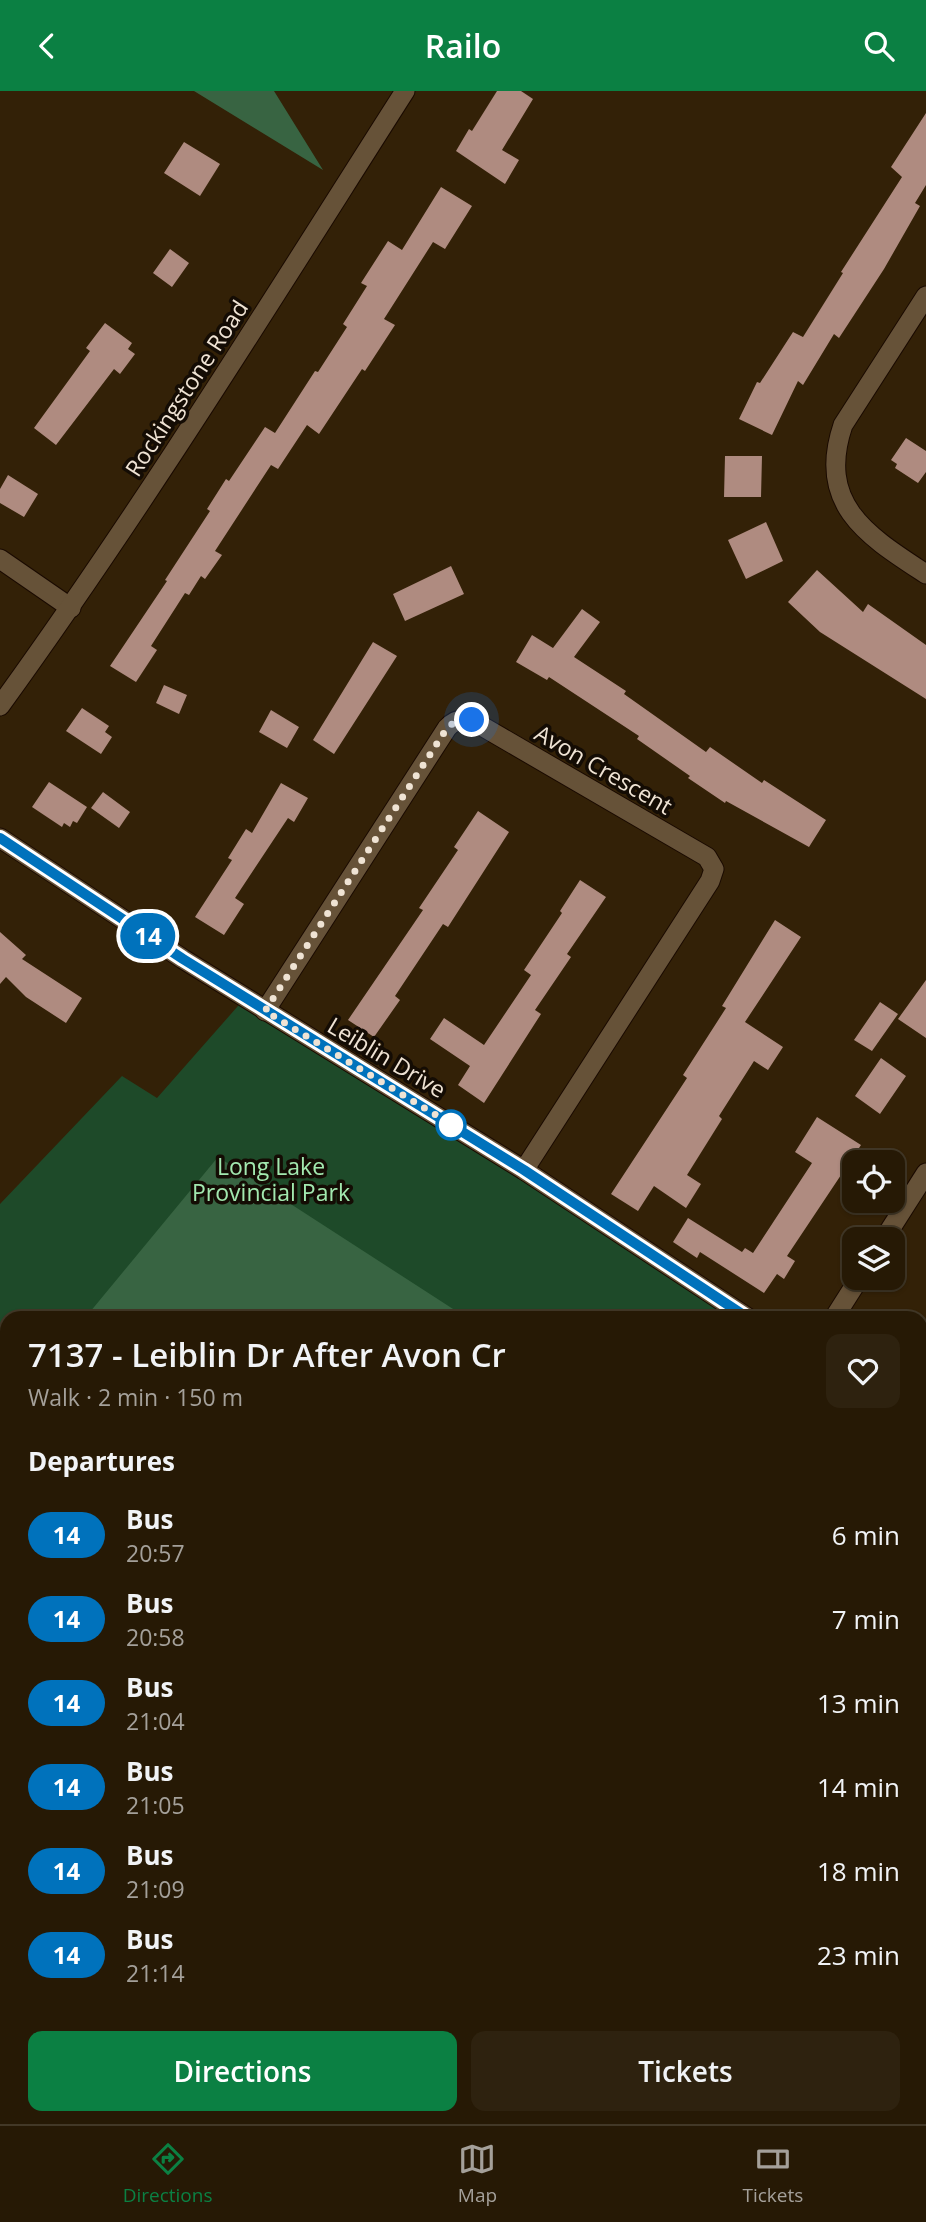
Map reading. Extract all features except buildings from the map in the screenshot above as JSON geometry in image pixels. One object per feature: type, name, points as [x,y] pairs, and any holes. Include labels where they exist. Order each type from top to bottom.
[{"type":"street","name":"Rockingstone Road","points":[[0,706],[71,608],[226,373],[405,91]]},
{"type":"street","points":[[926,296],[843,425],[837,473],[842,496],[854,518],[872,537],[926,574]]},
{"type":"street","points":[[0,559],[71,608]]},
{"type":"street","name":"Avon Crescent","points":[[265,1011],[447,728],[457,720],[472,720],[707,857],[714,869],[710,881],[524,1170]]},
{"type":"street","name":"Leiblin Drive","points":[[0,838],[265,1011],[524,1170],[737,1311]]},
{"type":"street","points":[[892,1227],[926,1173]]},
{"type":"street","points":[[838,1311],[852,1290]]},
{"type":"green space","points":[[194,91],[274,91],[323,170]]},
{"type":"green space","name":"Long Lake Provincial Park","points":[[245,998],[739,1311],[0,1311],[0,1204],[122,1076],[157,1098]]},
{"type":"green space","points":[[218,1157],[456,1311],[91,1311]]},
{"type":"bus line","name":"14","points":[[0,838],[183,959],[524,1170],[737,1311]]},
{"type":"route","points":[[451,1125],[454,1126],[265,1011],[447,728],[457,720],[472,720]]}]
